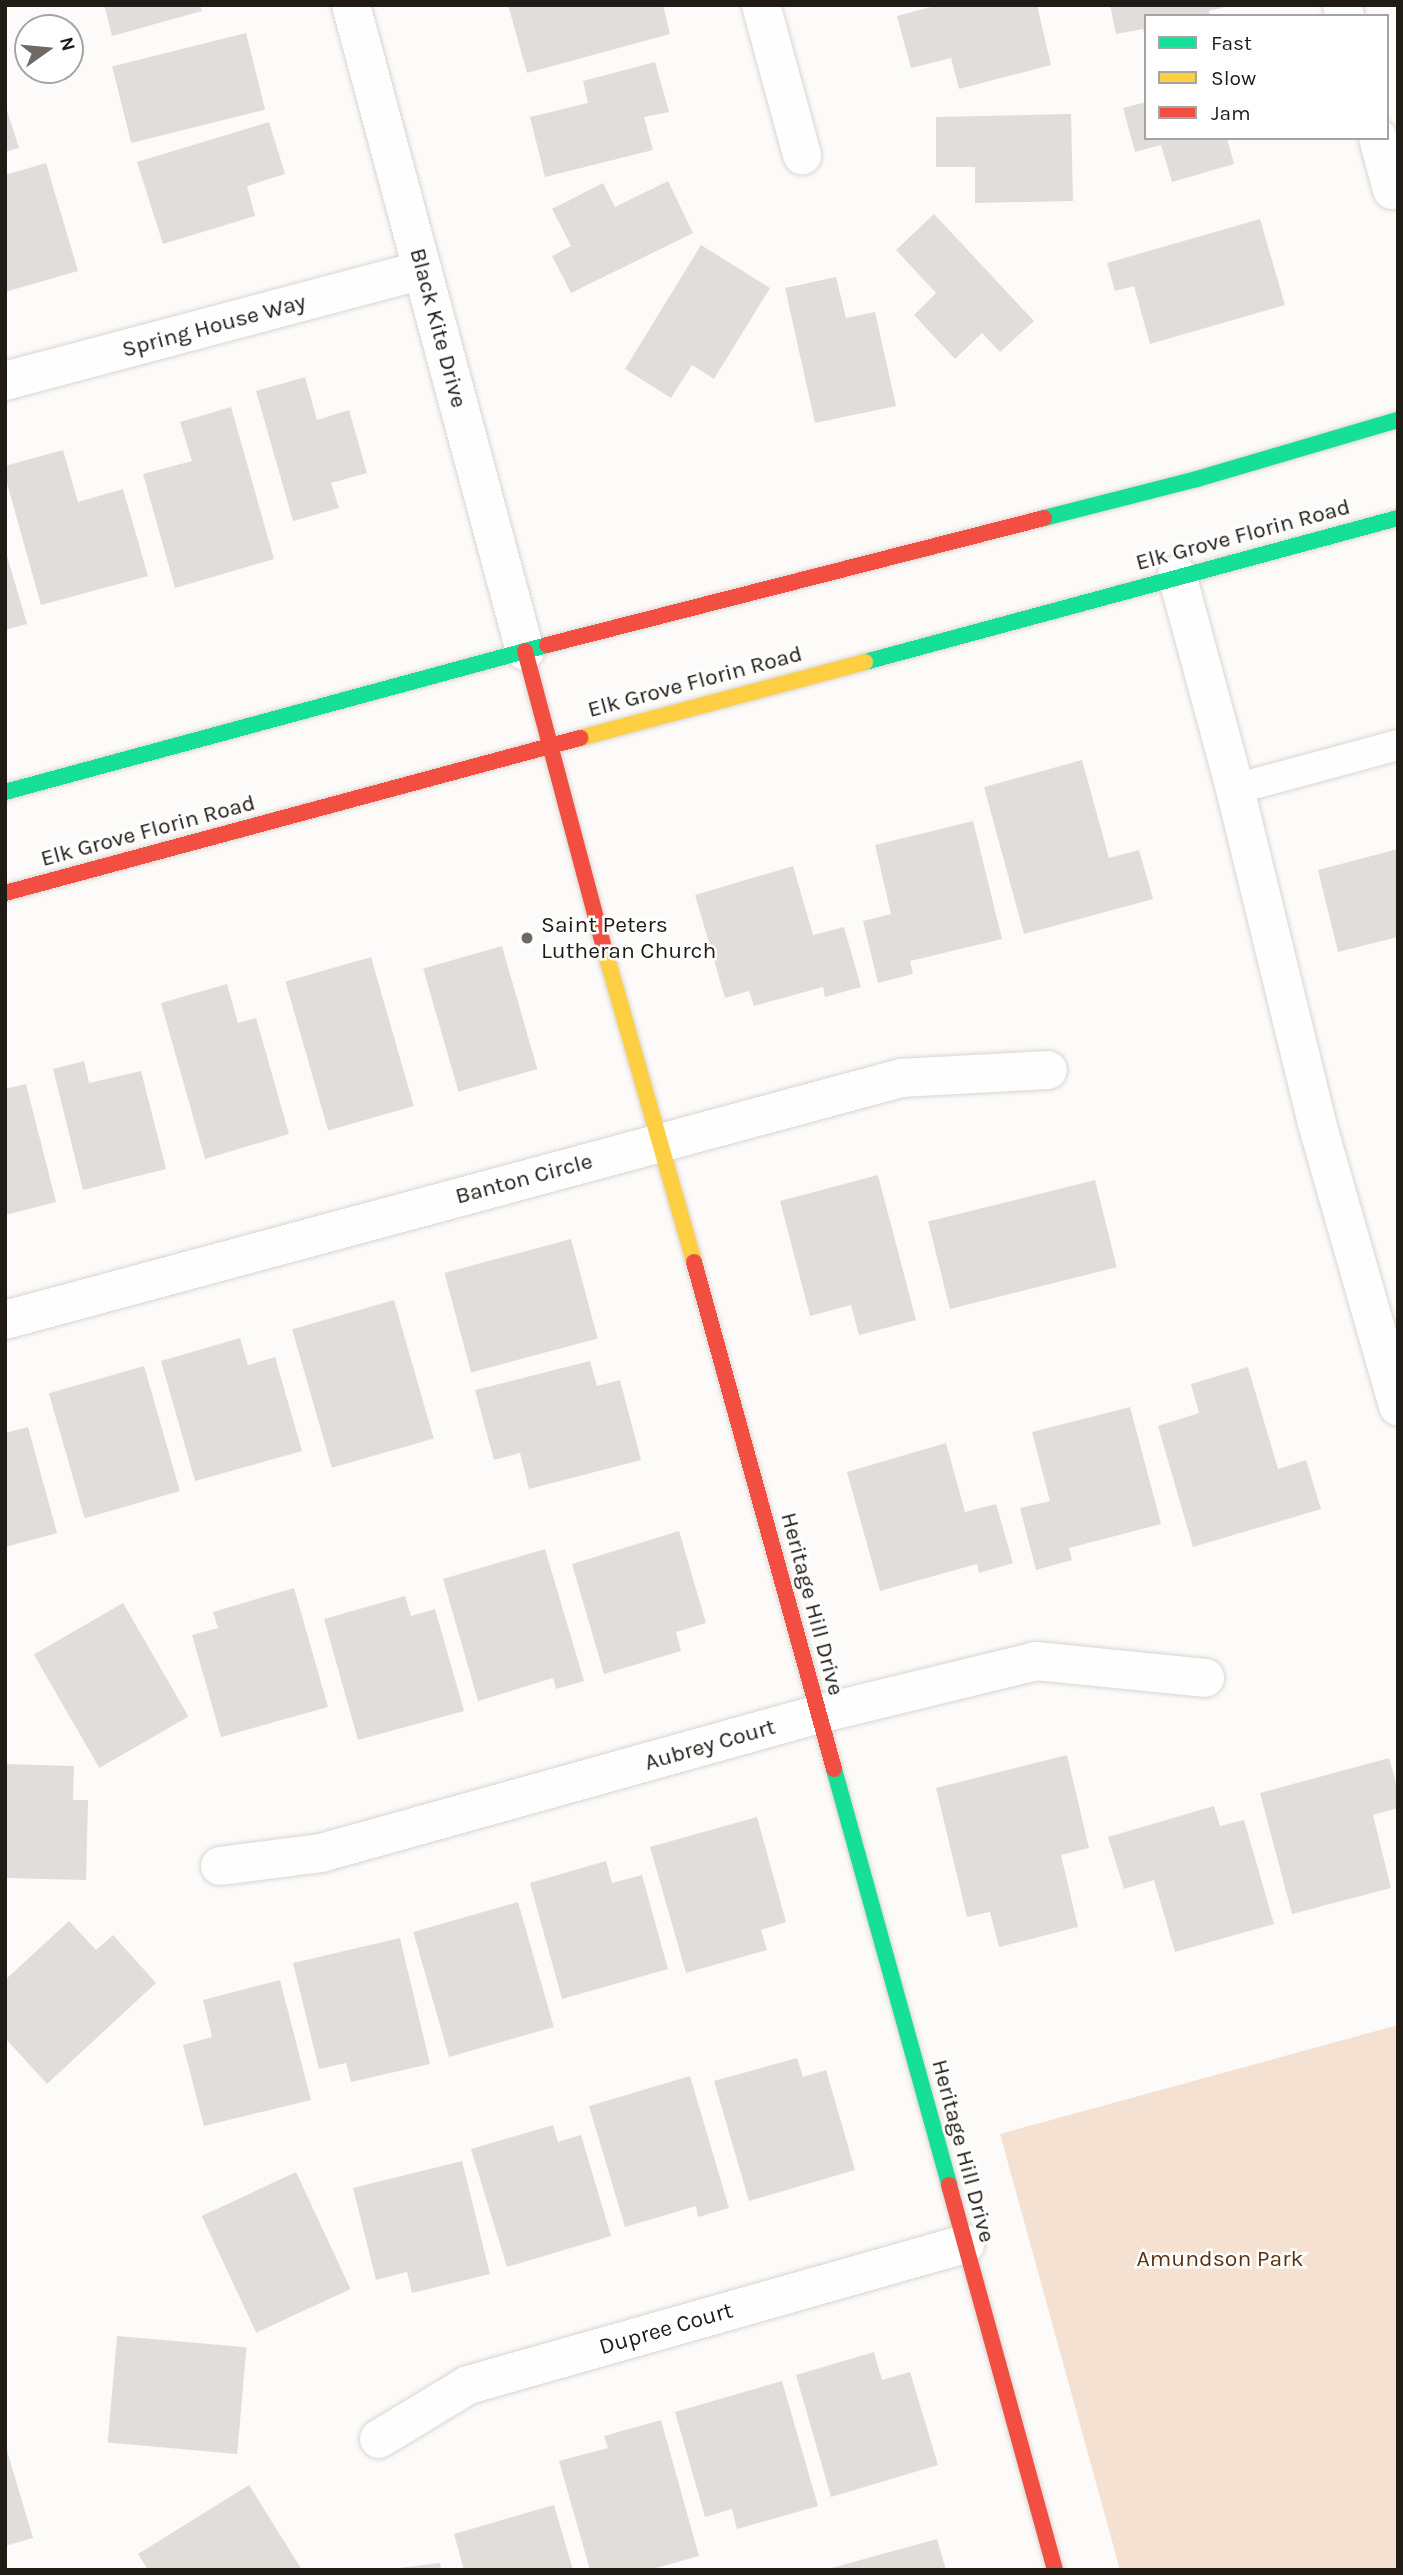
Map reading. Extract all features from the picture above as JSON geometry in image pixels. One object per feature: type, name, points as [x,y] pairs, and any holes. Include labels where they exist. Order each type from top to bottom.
[{"type":"main road","points":[[5,792],[525,651],[1197,478],[1398,420]]},
{"type":"main road","name":"Elk Grove Florin Road","points":[[5,893],[1177,575],[1398,518]]},
{"type":"main road","name":"Heritage Hill Drive","points":[[525,651],[547,746],[661,1142],[1055,2570]]},
{"type":"street","name":"Black Kite Drive","points":[[351,5],[525,651]]},
{"type":"street","points":[[761,5],[802,155]]},
{"type":"street","points":[[1379,140],[1392,190]]},
{"type":"street","name":"Spring House Way","points":[[5,381],[423,270]]},
{"type":"street","points":[[1177,575],[1235,789],[1316,1120],[1398,1406]]},
{"type":"street","name":"Banton Circle","points":[[5,1320],[901,1078],[1048,1070]]},
{"type":"street","name":"Aubrey Court","points":[[220,1866],[321,1853],[819,1714],[1036,1661],[1205,1678]]},
{"type":"street","name":"Dupree Court","points":[[379,2439],[468,2385],[965,2244]]},
{"type":"lane","points":[[1235,789],[1398,745]]},
{"type":"green space","name":"Amundson Park","points":[[1398,2025],[1398,2570],[1120,2570],[1000,2134]]},
{"type":"building","points":[[104,5],[200,5],[202,11],[112,36]]},
{"type":"building","points":[[508,5],[663,5],[670,34],[527,73]]},
{"type":"building","points":[[938,5],[1037,5],[1051,65],[959,89],[951,58],[911,68],[897,16]]},
{"type":"building","points":[[1110,5],[1229,5],[1209,11],[1210,14],[1144,14],[1144,34],[1143,29],[1116,34]]},
{"type":"building","points":[[246,33],[265,110],[131,143],[112,66]]},
{"type":"building","points":[[655,62],[669,112],[644,117],[653,150],[545,177],[530,117],[588,103],[583,81]]},
{"type":"building","points":[[1144,103],[1144,140],[1228,140],[1234,164],[1172,182],[1161,145],[1135,152],[1123,108]]},
{"type":"building","points":[[5,104],[19,148],[5,152]]},
{"type":"building","points":[[1071,114],[1073,201],[975,203],[975,167],[936,167],[936,117]]},
{"type":"building","points":[[269,122],[285,174],[247,186],[255,216],[163,244],[137,162]]},
{"type":"building","points":[[46,163],[78,271],[5,292],[5,175]]},
{"type":"building","points":[[668,181],[693,233],[571,293],[552,256],[571,246],[552,209],[603,183],[615,207]]},
{"type":"building","points":[[934,214],[1034,321],[1000,352],[982,333],[955,359],[914,315],[936,293],[896,250]]},
{"type":"building","points":[[1260,219],[1285,305],[1150,344],[1134,286],[1115,291],[1107,263]]},
{"type":"building","points":[[701,245],[770,288],[714,379],[692,365],[671,398],[625,369]]},
{"type":"building","points":[[836,277],[846,318],[875,312],[896,406],[815,423],[785,288]]},
{"type":"building","points":[[305,377],[317,420],[349,410],[367,473],[331,483],[339,508],[293,521],[256,391]]},
{"type":"building","points":[[231,407],[274,559],[175,588],[143,474],[192,461],[180,422]]},
{"type":"building","points":[[63,450],[78,502],[123,489],[148,576],[41,605],[5,476],[5,466]]},
{"type":"building","points":[[5,549],[27,624],[5,630]]},
{"type":"building","points":[[1082,760],[1109,858],[1139,850],[1153,899],[1024,934],[984,787]]},
{"type":"building","points":[[973,821],[1002,939],[910,961],[913,974],[878,983],[863,921],[891,914],[875,845]]},
{"type":"building","points":[[1398,849],[1398,937],[1338,952],[1318,870]]},
{"type":"building","points":[[793,866],[813,935],[844,927],[861,987],[825,997],[823,987],[754,1006],[749,991],[725,998],[695,895]]},
{"type":"building","points":[[502,946],[537,1069],[458,1092],[423,969]]},
{"type":"building","points":[[371,957],[414,1106],[328,1131],[285,982]]},
{"type":"building","points":[[227,984],[238,1023],[256,1018],[289,1134],[205,1159],[161,1003]]},
{"type":"building","points":[[84,1061],[89,1083],[141,1071],[166,1169],[83,1190],[53,1069]]},
{"type":"building","points":[[26,1084],[56,1202],[5,1215],[5,1089]]},
{"type":"building","points":[[878,1175],[916,1320],[859,1335],[851,1305],[810,1316],[780,1201]]},
{"type":"building","points":[[1095,1180],[1117,1267],[950,1309],[928,1222]]},
{"type":"building","points":[[571,1239],[598,1338],[471,1372],[444,1273]]},
{"type":"building","points":[[394,1300],[434,1438],[332,1468],[292,1329]]},
{"type":"building","points":[[240,1338],[248,1365],[275,1357],[302,1451],[195,1481],[161,1361]]},
{"type":"building","points":[[590,1361],[597,1386],[620,1380],[641,1460],[529,1489],[520,1453],[494,1460],[475,1390]]},
{"type":"building","points":[[144,1366],[180,1491],[85,1518],[49,1393]]},
{"type":"building","points":[[1248,1367],[1278,1469],[1306,1460],[1321,1509],[1193,1547],[1158,1426],[1199,1413],[1191,1384]]},
{"type":"building","points":[[1130,1407],[1161,1524],[1069,1548],[1072,1560],[1036,1570],[1020,1508],[1050,1501],[1032,1432]]},
{"type":"building","points":[[28,1427],[57,1533],[5,1547],[5,1433]]},
{"type":"building","points":[[946,1443],[965,1512],[996,1504],[1013,1563],[979,1573],[977,1564],[880,1591],[847,1472]]},
{"type":"building","points":[[679,1531],[706,1623],[676,1632],[681,1651],[604,1674],[572,1564]]},
{"type":"building","points":[[545,1549],[584,1681],[556,1689],[553,1678],[478,1701],[443,1579]]},
{"type":"building","points":[[294,1588],[328,1707],[221,1737],[192,1635],[218,1628],[213,1612]]},
{"type":"building","points":[[405,1596],[411,1616],[435,1609],[464,1711],[358,1740],[324,1619]]},
{"type":"building","points":[[123,1603],[188,1716],[99,1768],[34,1654]]},
{"type":"building","points":[[1067,1755],[1089,1848],[1061,1855],[1078,1927],[999,1947],[990,1912],[967,1917],[936,1788]]},
{"type":"building","points":[[1389,1758],[1398,1789],[1398,1808],[1373,1815],[1391,1888],[1292,1914],[1260,1793]]},
{"type":"building","points":[[5,1764],[74,1766],[73,1800],[88,1800],[86,1880],[5,1878]]},
{"type":"building","points":[[1214,1806],[1220,1826],[1244,1820],[1274,1924],[1175,1952],[1154,1880],[1124,1889],[1108,1837]]},
{"type":"building","points":[[757,1817],[786,1922],[761,1930],[767,1950],[686,1973],[650,1847]]},
{"type":"building","points":[[606,1861],[612,1883],[642,1875],[668,1969],[562,1999],[530,1883]]},
{"type":"building","points":[[518,1902],[554,2027],[449,2057],[413,1932]]},
{"type":"building","points":[[69,1921],[96,1950],[113,1935],[156,1983],[47,2084],[5,2038],[5,1980]]},
{"type":"building","points":[[400,1938],[430,2064],[351,2082],[346,2063],[319,2069],[293,1963]]},
{"type":"building","points":[[280,1980],[311,2100],[204,2126],[183,2045],[212,2037],[203,2000]]},
{"type":"building","points":[[797,2058],[803,2077],[826,2070],[855,2170],[749,2201],[714,2081]]},
{"type":"building","points":[[690,2076],[729,2208],[698,2217],[696,2206],[625,2227],[589,2106]]},
{"type":"building","points":[[553,2125],[558,2142],[581,2135],[611,2236],[507,2267],[471,2149]]},
{"type":"building","points":[[462,2161],[490,2274],[412,2293],[407,2272],[376,2280],[353,2188]]},
{"type":"building","points":[[296,2172],[351,2289],[256,2333],[202,2216]]},
{"type":"building","points":[[117,2336],[247,2347],[237,2454],[108,2443]]},
{"type":"building","points":[[874,2352],[882,2380],[910,2372],[938,2465],[831,2497],[796,2375]]},
{"type":"building","points":[[782,2381],[818,2506],[737,2529],[732,2509],[705,2517],[675,2412]]},
{"type":"building","points":[[661,2420],[699,2556],[649,2570],[590,2570],[559,2461],[608,2448],[604,2436]]},
{"type":"building","points":[[5,2444],[33,2538],[5,2546]]},
{"type":"building","points":[[249,2485],[302,2570],[148,2570],[138,2554]]},
{"type":"building","points":[[554,2505],[573,2570],[464,2570],[454,2534]]},
{"type":"building","points":[[937,2539],[946,2570],[828,2570],[828,2569]]},
{"type":"building","points":[[440,2563],[441,2570],[399,2570],[399,2568]]},
{"type":"traffic: fast","points":[[1044,518],[1197,479],[1398,420]]},
{"type":"traffic: fast","points":[[865,662],[1398,518]]},
{"type":"traffic: fast","points":[[5,792],[547,645]]},
{"type":"traffic: fast","points":[[834,1769],[949,2185]]},
{"type":"traffic: slow","points":[[580,738],[865,662]]},
{"type":"traffic: slow","points":[[603,944],[694,1262]]},
{"type":"traffic: jam","points":[[547,645],[1044,518]]},
{"type":"traffic: jam","points":[[525,651],[603,944]]},
{"type":"traffic: jam","points":[[5,893],[580,738]]},
{"type":"traffic: jam","points":[[694,1262],[834,1769]]},
{"type":"traffic: jam","points":[[949,2185],[1055,2570]]},
{"type":"place","name":"Saint Peters Lutheran Church","points":[[527,938]]}]
